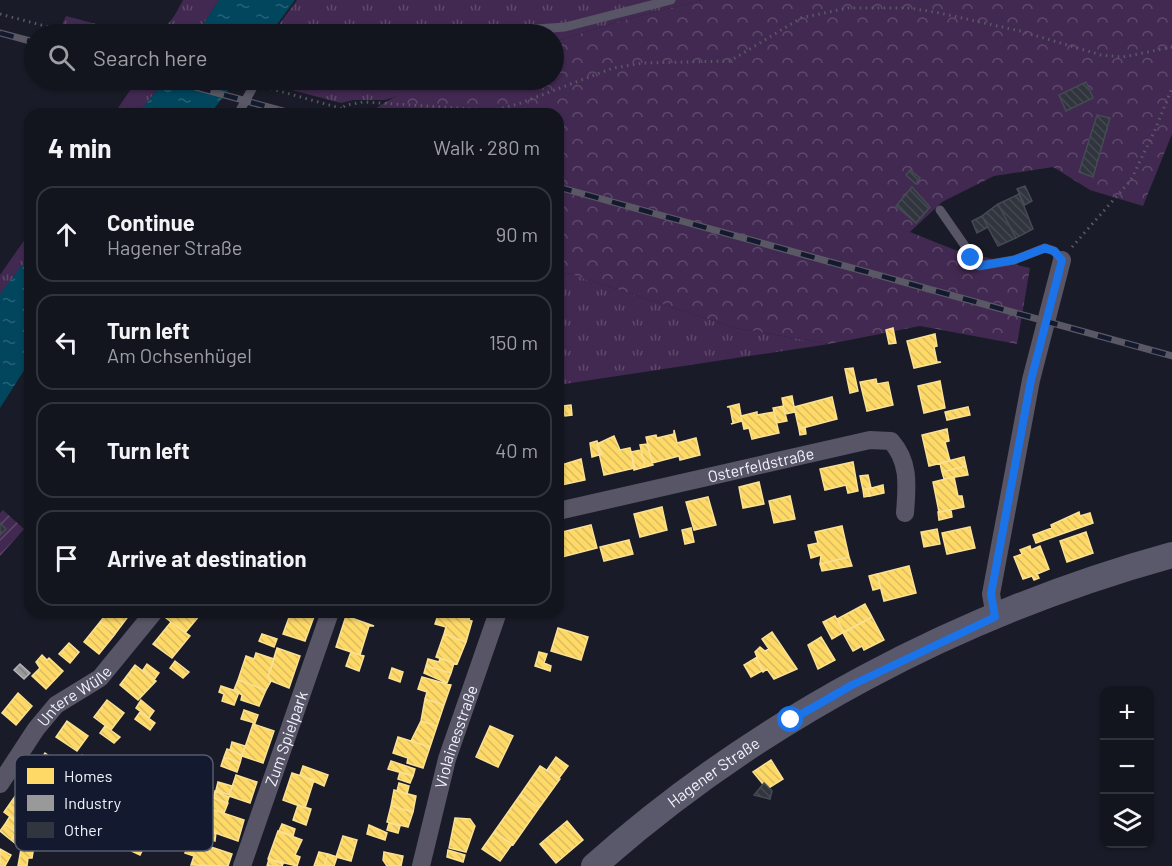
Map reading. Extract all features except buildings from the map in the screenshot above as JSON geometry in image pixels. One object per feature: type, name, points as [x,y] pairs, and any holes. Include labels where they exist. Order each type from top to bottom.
[{"type":"main road","name":"Hagener Straße","points":[[594,866],[724,762],[852,685],[995,617],[1133,566],[1172,555]]},
{"type":"street","points":[[995,617],[991,594],[1040,340],[1062,260]]},
{"type":"street","name":"Osterfeldstraße","points":[[564,510],[870,440],[891,441],[900,452],[908,477],[905,513]]},
{"type":"street","name":"Untere Wülle","points":[[19,755],[56,705],[100,678],[149,618]]},
{"type":"street","name":"Zum Spielpark","points":[[242,866],[328,618]]},
{"type":"street","name":"Violainesstraße","points":[[421,866],[447,759],[496,618]]},
{"type":"street","name":"Untere Wülle","points":[[0,784],[15,761]]},
{"type":"lane","points":[[564,27],[671,0]]},
{"type":"lane","points":[[242,108],[253,90]]},
{"type":"lane","points":[[940,210],[979,266],[1014,260],[1045,248],[1054,251],[1062,260]]},
{"type":"path","points":[[564,87],[613,68],[643,63],[730,61],[801,18],[849,8],[908,8],[935,12],[1020,31],[1101,55],[1123,57],[1172,47]]},
{"type":"path","points":[[0,14],[38,24]]},
{"type":"path","points":[[1062,260],[1131,180],[1172,88]]},
{"type":"path","points":[[281,90],[342,108]]},
{"type":"path","points":[[499,108],[518,104],[555,90]]},
{"type":"path","points":[[342,108],[363,102],[458,108]]},
{"type":"green space","points":[[183,0],[219,0],[203,24],[168,24]]},
{"type":"green space","points":[[297,0],[702,0],[620,21],[564,39],[564,24],[279,24]]},
{"type":"green space","points":[[702,0],[1172,0],[1172,134],[1143,206],[1090,190],[1053,167],[994,176],[942,202],[910,232],[955,250],[1030,268],[1017,344],[920,326],[829,344],[735,328],[564,272],[564,108],[377,108],[388,100],[414,90],[564,90],[564,39],[620,21]]},
{"type":"green space","points":[[66,16],[97,24],[62,24]]},
{"type":"green space","points":[[130,90],[157,90],[143,108],[118,108]]},
{"type":"green space","points":[[292,90],[418,90],[385,100],[353,100],[341,103]]},
{"type":"green space","points":[[24,241],[24,263],[0,295],[0,275]]},
{"type":"green space","points":[[564,272],[735,328],[829,344],[564,384]]},
{"type":"green space","points":[[3,510],[24,529],[0,556],[0,513]]},
{"type":"water","points":[[219,0],[295,0],[277,24],[203,24]]},
{"type":"water","points":[[157,90],[228,90],[215,108],[143,108]]},
{"type":"water","points":[[24,263],[24,370],[0,408],[0,294]]},
{"type":"railway","points":[[0,33],[24,39]]},
{"type":"railway","points":[[206,90],[272,108]]},
{"type":"railway","points":[[564,189],[1172,356]]},
{"type":"route","points":[[791,720],[852,685],[942,640],[995,617],[991,594],[1031,380],[1062,260],[1054,251],[1045,248],[993,265],[979,266],[971,258]]}]
